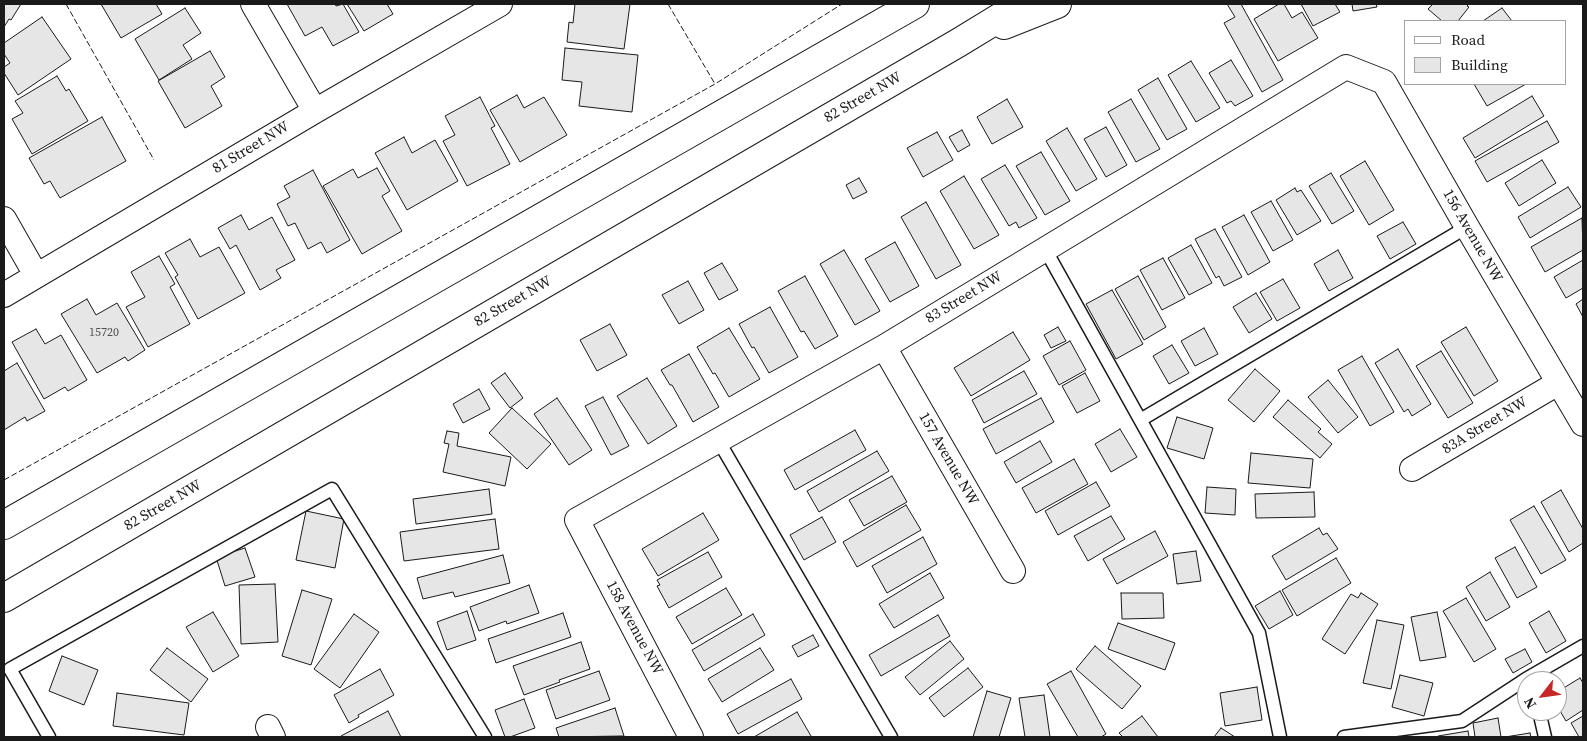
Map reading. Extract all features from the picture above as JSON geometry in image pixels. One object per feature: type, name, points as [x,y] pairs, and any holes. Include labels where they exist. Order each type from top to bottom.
[{"type":"main road","points":[[4,525],[915,4]]},
{"type":"main road","name":"82 Street NW","points":[[4,598],[1022,4]]},
{"type":"main road","points":[[958,43],[1058,4]]},
{"type":"street","points":[[253,4],[315,111]]},
{"type":"street","name":"81 Street NW","points":[[4,295],[500,4]]},
{"type":"street","name":"156 Avenue NW","points":[[1346,67],[1384,82],[1583,424]]},
{"type":"street","name":"83 Street NW","points":[[577,520],[884,346],[1346,67]]},
{"type":"street","points":[[4,219],[36,275]]},
{"type":"street","name":"157 Avenue NW","points":[[884,346],[1013,571]]},
{"type":"street","name":"83A Street NW","points":[[1412,469],[1558,383]]},
{"type":"street","name":"158 Avenue NW","points":[[577,520],[691,737]]},
{"type":"lane","points":[[1142,420],[1467,227]]},
{"type":"lane","points":[[1045,249],[1259,633],[1280,737]]},
{"type":"lane","points":[[718,440],[891,737]]},
{"type":"lane","points":[[49,737],[10,669],[332,489],[485,737]]},
{"type":"lane","points":[[1542,671],[1583,646]]},
{"type":"lane","points":[[1344,737],[1462,721],[1517,686]]},
{"type":"lane","points":[[1541,721],[1545,737]]},
{"type":"building","points":[[4,4],[21,4],[4,27]]},
{"type":"building","points":[[101,4],[156,4],[162,14],[121,38]]},
{"type":"building","points":[[287,4],[335,4],[336,6],[343,4],[359,32],[333,46],[322,27],[305,36]]},
{"type":"building","points":[[347,4],[387,4],[393,14],[364,31]]},
{"type":"building","points":[[575,4],[630,4],[624,49],[567,42],[569,22],[573,23]]},
{"type":"building","points":[[1227,4],[1241,4],[1283,80],[1262,92],[1224,23],[1235,17]]},
{"type":"building","points":[[1279,4],[1284,4],[1292,18],[1302,12],[1318,38],[1278,61],[1254,19]]},
{"type":"building","points":[[1301,4],[1335,4],[1340,12],[1313,26]]},
{"type":"building","points":[[1352,4],[1376,4],[1377,7],[1353,11]]},
{"type":"building","points":[[1433,4],[1469,4],[1467,6],[1469,7],[1459,20],[1441,20],[1428,9]]},
{"type":"building","points":[[185,8],[201,33],[183,45],[192,59],[159,80],[135,39]]},
{"type":"building","points":[[1502,8],[1511,20],[1484,20]]},
{"type":"building","points":[[42,17],[71,59],[18,95],[4,73],[4,67],[10,63],[4,54],[4,43]]},
{"type":"building","points":[[565,48],[638,55],[632,112],[579,106],[582,82],[562,80]]},
{"type":"building","points":[[210,51],[225,77],[211,86],[222,106],[185,128],[158,81]]},
{"type":"building","points":[[1231,60],[1253,96],[1235,106],[1231,101],[1227,103],[1209,73]]},
{"type":"building","points":[[1191,61],[1220,108],[1196,122],[1168,75]]},
{"type":"building","points":[[57,76],[66,91],[69,89],[88,121],[32,154],[12,119],[23,113],[15,101]]},
{"type":"building","points":[[1158,78],[1187,129],[1167,140],[1138,90]]},
{"type":"building","points":[[1475,85],[1524,85],[1487,106]]},
{"type":"building","points":[[517,95],[524,108],[544,97],[567,135],[520,162],[490,110]]},
{"type":"building","points":[[1532,96],[1544,116],[1475,158],[1463,138]]},
{"type":"building","points":[[480,97],[495,126],[491,128],[510,164],[467,186],[443,141],[455,135],[445,116]]},
{"type":"building","points":[[1007,99],[1023,127],[992,144],[977,117]]},
{"type":"building","points":[[1131,99],[1160,149],[1136,162],[1108,112]]},
{"type":"building","points":[[102,117],[126,161],[60,198],[50,181],[44,184],[29,158]]},
{"type":"building","points":[[1547,121],[1559,142],[1487,182],[1475,161]]},
{"type":"building","points":[[1106,127],[1127,165],[1106,177],[1084,139]]},
{"type":"building","points":[[1067,128],[1097,179],[1076,191],[1046,141]]},
{"type":"building","points":[[962,130],[970,145],[958,152],[949,137]]},
{"type":"building","points":[[937,132],[953,160],[923,177],[907,148]]},
{"type":"building","points":[[404,137],[412,153],[435,140],[458,181],[407,210],[375,153]]},
{"type":"building","points":[[1041,152],[1070,201],[1045,215],[1016,166]]},
{"type":"building","points":[[1542,160],[1556,183],[1519,206],[1505,183]]},
{"type":"building","points":[[1365,161],[1394,210],[1369,225],[1340,176]]},
{"type":"building","points":[[1005,165],[1037,218],[1019,228],[1016,222],[1009,226],[981,179]]},
{"type":"building","points":[[377,168],[390,191],[382,196],[402,231],[362,254],[323,186],[353,169],[358,178]]},
{"type":"building","points":[[313,170],[350,240],[327,253],[321,242],[308,249],[295,223],[288,226],[277,204],[290,197],[284,186]]},
{"type":"building","points":[[1331,173],[1354,211],[1332,224],[1309,186]]},
{"type":"building","points":[[964,176],[999,235],[974,249],[940,191]]},
{"type":"building","points":[[859,178],[867,192],[853,199],[846,185]]},
{"type":"building","points":[[1568,187],[1581,207],[1530,238],[1518,217]]},
{"type":"building","points":[[1295,188],[1297,192],[1301,190],[1321,221],[1297,235],[1276,200]]},
{"type":"building","points":[[1271,201],[1293,240],[1273,251],[1251,212]]},
{"type":"building","points":[[926,202],[961,265],[936,279],[901,217]]},
{"type":"building","points":[[241,215],[249,230],[272,217],[295,260],[276,270],[281,278],[260,290],[236,245],[230,249],[218,228]]},
{"type":"building","points":[[1244,215],[1270,262],[1248,275],[1222,227]]},
{"type":"building","points":[[1582,218],[1583,250],[1545,272],[1531,247]]},
{"type":"building","points":[[1403,222],[1416,244],[1390,259],[1377,236]]},
{"type":"building","points":[[1215,229],[1242,277],[1224,286],[1219,276],[1216,278],[1195,239]]},
{"type":"building","points":[[190,239],[200,257],[219,247],[245,293],[198,319],[175,277],[178,275],[165,253]]},
{"type":"building","points":[[895,242],[919,286],[890,302],[865,259]]},
{"type":"building","points":[[1191,245],[1212,283],[1189,295],[1168,258]]},
{"type":"building","points":[[844,250],[880,311],[855,325],[820,264]]},
{"type":"building","points":[[1338,250],[1353,278],[1329,291],[1314,264]]},
{"type":"building","points":[[159,256],[175,284],[170,287],[190,324],[148,347],[126,307],[145,297],[131,272]]},
{"type":"building","points":[[1163,258],[1185,298],[1162,310],[1140,270]]},
{"type":"building","points":[[1583,260],[1583,288],[1566,298],[1554,277]]},
{"type":"building","points":[[722,263],[738,290],[719,300],[704,273]]},
{"type":"building","points":[[805,276],[838,336],[815,349],[804,331],[801,332],[778,291]]},
{"type":"building","points":[[1138,276],[1166,327],[1144,340],[1115,289]]},
{"type":"building","points":[[1283,279],[1300,308],[1277,321],[1260,292]]},
{"type":"building","points":[[688,281],[704,310],[679,324],[662,295]]},
{"type":"building","points":[[1112,290],[1143,344],[1116,359],[1086,304]]},
{"type":"building","points":[[1256,293],[1272,319],[1249,333],[1233,307]]},
{"type":"building","points":[[87,299],[96,315],[117,303],[145,350],[128,361],[125,357],[97,373],[61,314]]},
{"type":"building","points":[[1583,299],[1583,317],[1576,304]]},
{"type":"building","points":[[770,307],[798,357],[769,373],[739,324]]},
{"type":"building","points":[[610,324],[627,355],[597,371],[580,340]]},
{"type":"building","points":[[1058,327],[1066,341],[1051,348],[1044,335]]},
{"type":"building","points":[[1466,327],[1498,381],[1474,396],[1441,342]]},
{"type":"building","points":[[729,328],[760,379],[729,397],[697,347]]},
{"type":"building","points":[[1204,328],[1218,354],[1195,366],[1181,341]]},
{"type":"building","points":[[36,329],[45,344],[61,335],[87,380],[68,391],[65,387],[44,399],[12,342]]},
{"type":"building","points":[[1013,332],[1030,360],[971,396],[954,368]]},
{"type":"building","points":[[1070,341],[1086,370],[1059,385],[1043,356]]},
{"type":"building","points":[[1172,345],[1189,373],[1169,384],[1153,356]]},
{"type":"building","points":[[1398,349],[1431,404],[1412,416],[1408,409],[1404,412],[1375,363]]},
{"type":"building","points":[[1441,351],[1473,403],[1448,418],[1416,366]]},
{"type":"building","points":[[689,354],[719,407],[693,422],[672,385],[670,385],[661,370]]},
{"type":"building","points":[[1362,356],[1394,412],[1370,426],[1338,370]]},
{"type":"building","points":[[17,363],[45,411],[27,421],[25,417],[4,430],[4,371]]},
{"type":"building","points":[[1255,369],[1280,391],[1254,422],[1228,400]]},
{"type":"building","points":[[1024,371],[1037,394],[984,423],[972,400]]},
{"type":"building","points":[[505,373],[523,398],[510,408],[491,383]]},
{"type":"building","points":[[1085,373],[1100,401],[1077,413],[1062,386]]},
{"type":"building","points":[[647,378],[677,426],[648,444],[617,396]]},
{"type":"building","points":[[1328,380],[1358,417],[1338,433],[1308,397]]},
{"type":"building","points":[[479,389],[490,409],[463,423],[453,404]]},
{"type":"building","points":[[603,397],[629,446],[611,455],[585,406]]},
{"type":"building","points":[[557,398],[592,450],[569,465],[534,414]]},
{"type":"building","points":[[1041,398],[1054,422],[996,454],[983,429]]},
{"type":"building","points":[[1288,400],[1321,429],[1318,432],[1332,444],[1320,458],[1273,417]]},
{"type":"building","points":[[512,408],[551,444],[527,469],[489,433]]},
{"type":"building","points":[[1177,417],[1213,428],[1204,459],[1167,448]]},
{"type":"building","points":[[1120,429],[1137,457],[1111,472],[1095,444]]},
{"type":"building","points":[[855,430],[866,450],[795,490],[784,470]]},
{"type":"building","points":[[447,431],[459,433],[457,446],[511,457],[505,486],[443,472],[449,444],[444,443]]},
{"type":"building","points":[[1040,441],[1052,462],[1016,483],[1004,462]]},
{"type":"building","points":[[877,451],[889,471],[819,512],[807,491]]},
{"type":"building","points":[[1251,453],[1313,459],[1310,488],[1248,483]]},
{"type":"building","points":[[1074,459],[1088,484],[1036,513],[1022,488]]},
{"type":"building","points":[[892,476],[907,502],[864,526],[849,500]]},
{"type":"building","points":[[1096,482],[1110,506],[1058,535],[1045,511]]},
{"type":"building","points":[[1207,487],[1236,489],[1235,515],[1205,513]]},
{"type":"building","points":[[489,489],[492,514],[416,524],[413,499]]},
{"type":"building","points":[[1561,490],[1583,529],[1583,543],[1569,552],[1541,502]]},
{"type":"building","points":[[1314,492],[1315,517],[1256,518],[1255,494]]},
{"type":"building","points":[[906,505],[921,530],[857,567],[843,542]]},
{"type":"building","points":[[1534,506],[1566,560],[1541,574],[1510,520]]},
{"type":"building","points":[[306,511],[344,519],[335,568],[296,560]]},
{"type":"building","points":[[703,513],[719,540],[658,576],[642,549]]},
{"type":"building","points":[[1111,516],[1125,539],[1088,561],[1074,536]]},
{"type":"building","points":[[822,517],[836,542],[804,560],[790,535]]},
{"type":"building","points":[[495,519],[499,549],[404,561],[400,532]]},
{"type":"building","points":[[1319,528],[1323,535],[1327,533],[1338,549],[1286,580],[1272,556]]},
{"type":"building","points":[[1155,531],[1168,556],[1117,584],[1103,559]]},
{"type":"building","points":[[923,537],[937,564],[887,593],[872,566]]},
{"type":"building","points":[[1515,547],[1537,587],[1517,598],[1495,558]]},
{"type":"building","points":[[245,548],[255,577],[225,586],[216,557]]},
{"type":"building","points":[[1196,551],[1201,581],[1177,584],[1173,554]]},
{"type":"building","points":[[708,552],[722,577],[669,608],[657,586],[660,585],[657,580]]},
{"type":"building","points":[[503,555],[510,583],[455,597],[453,592],[423,599],[417,578]]},
{"type":"building","points":[[1336,558],[1351,583],[1297,616],[1282,590]]},
{"type":"building","points":[[1490,572],[1510,607],[1486,621],[1466,587]]},
{"type":"building","points":[[930,573],[944,598],[894,628],[879,604]]},
{"type":"building","points":[[275,584],[278,642],[241,644],[239,585]]},
{"type":"building","points":[[529,585],[539,613],[507,624],[506,621],[479,631],[470,607]]},
{"type":"building","points":[[726,588],[742,615],[692,644],[676,617]]},
{"type":"building","points":[[302,590],[332,599],[311,665],[282,656]]},
{"type":"building","points":[[1280,591],[1293,615],[1269,629],[1255,606]]},
{"type":"building","points":[[1121,593],[1163,593],[1164,618],[1122,619]]},
{"type":"building","points":[[1361,593],[1378,604],[1345,654],[1322,639],[1351,594],[1358,598]]},
{"type":"building","points":[[1466,598],[1496,649],[1474,662],[1443,611]]},
{"type":"building","points":[[467,611],[476,640],[447,650],[437,622]]},
{"type":"building","points":[[1549,611],[1566,641],[1546,653],[1529,623]]},
{"type":"building","points":[[213,612],[239,656],[213,672],[186,627]]},
{"type":"building","points":[[1437,612],[1446,657],[1420,661],[1411,617]]},
{"type":"building","points":[[563,613],[571,637],[496,663],[488,639]]},
{"type":"building","points":[[354,614],[379,632],[340,688],[314,669]]},
{"type":"building","points":[[753,614],[765,635],[704,671],[692,650]]},
{"type":"building","points":[[938,615],[950,636],[881,676],[869,655]]},
{"type":"building","points":[[1377,620],[1404,625],[1391,689],[1363,683]]},
{"type":"building","points":[[1118,623],[1175,643],[1165,670],[1108,649]]},
{"type":"building","points":[[813,635],[819,646],[798,657],[792,646]]},
{"type":"building","points":[[950,641],[964,659],[920,695],[905,677]]},
{"type":"building","points":[[581,642],[590,669],[524,695],[513,666]]},
{"type":"building","points":[[1095,646],[1141,686],[1122,709],[1076,669]]},
{"type":"building","points":[[167,648],[208,679],[191,702],[150,670]]},
{"type":"building","points":[[760,648],[774,670],[722,702],[708,679]]},
{"type":"building","points":[[1525,649],[1532,662],[1513,673],[1505,659]]},
{"type":"building","points":[[62,656],[98,670],[84,705],[49,691]]},
{"type":"building","points":[[968,668],[983,687],[944,717],[929,698]]},
{"type":"building","points":[[380,669],[394,695],[358,715],[359,717],[349,723],[334,695]]},
{"type":"building","points":[[599,671],[610,700],[556,719],[546,690]]},
{"type":"building","points":[[1071,671],[1106,734],[1101,737],[1078,737],[1047,684]]},
{"type":"building","points":[[1400,675],[1433,683],[1424,716],[1392,707]]},
{"type":"building","points":[[1580,678],[1583,683],[1583,710],[1567,720],[1567,686]]},
{"type":"building","points":[[791,679],[802,699],[738,734],[727,714]]},
{"type":"building","points":[[1257,687],[1262,720],[1225,726],[1220,693]]},
{"type":"building","points":[[987,691],[1011,698],[999,737],[973,737]]},
{"type":"building","points":[[117,693],[189,703],[184,735],[113,726]]},
{"type":"building","points":[[1044,695],[1050,737],[1025,737],[1019,698]]},
{"type":"building","points":[[524,699],[535,728],[505,737],[495,710]]},
{"type":"building","points":[[615,708],[624,736],[559,737],[556,728]]},
{"type":"building","points":[[388,711],[401,737],[341,736]]},
{"type":"building","points":[[797,712],[811,736],[754,737]]},
{"type":"building","points":[[1142,716],[1158,737],[1123,737],[1119,733]]},
{"type":"building","points":[[1583,716],[1583,737],[1579,737],[1571,723]]},
{"type":"building","points":[[1498,718],[1501,737],[1475,737],[1473,723]]},
{"type":"building","points":[[1221,728],[1235,737],[1214,737]]},
{"type":"building","points":[[1468,731],[1469,737],[1438,737],[1438,736]]},
{"type":"building","points":[[1530,733],[1531,737],[1505,737]]},
{"type":"fence","points":[[66,4],[154,160]]},
{"type":"fence","points":[[668,4],[715,84]]},
{"type":"fence","points":[[4,480],[715,84],[842,4]]}]
